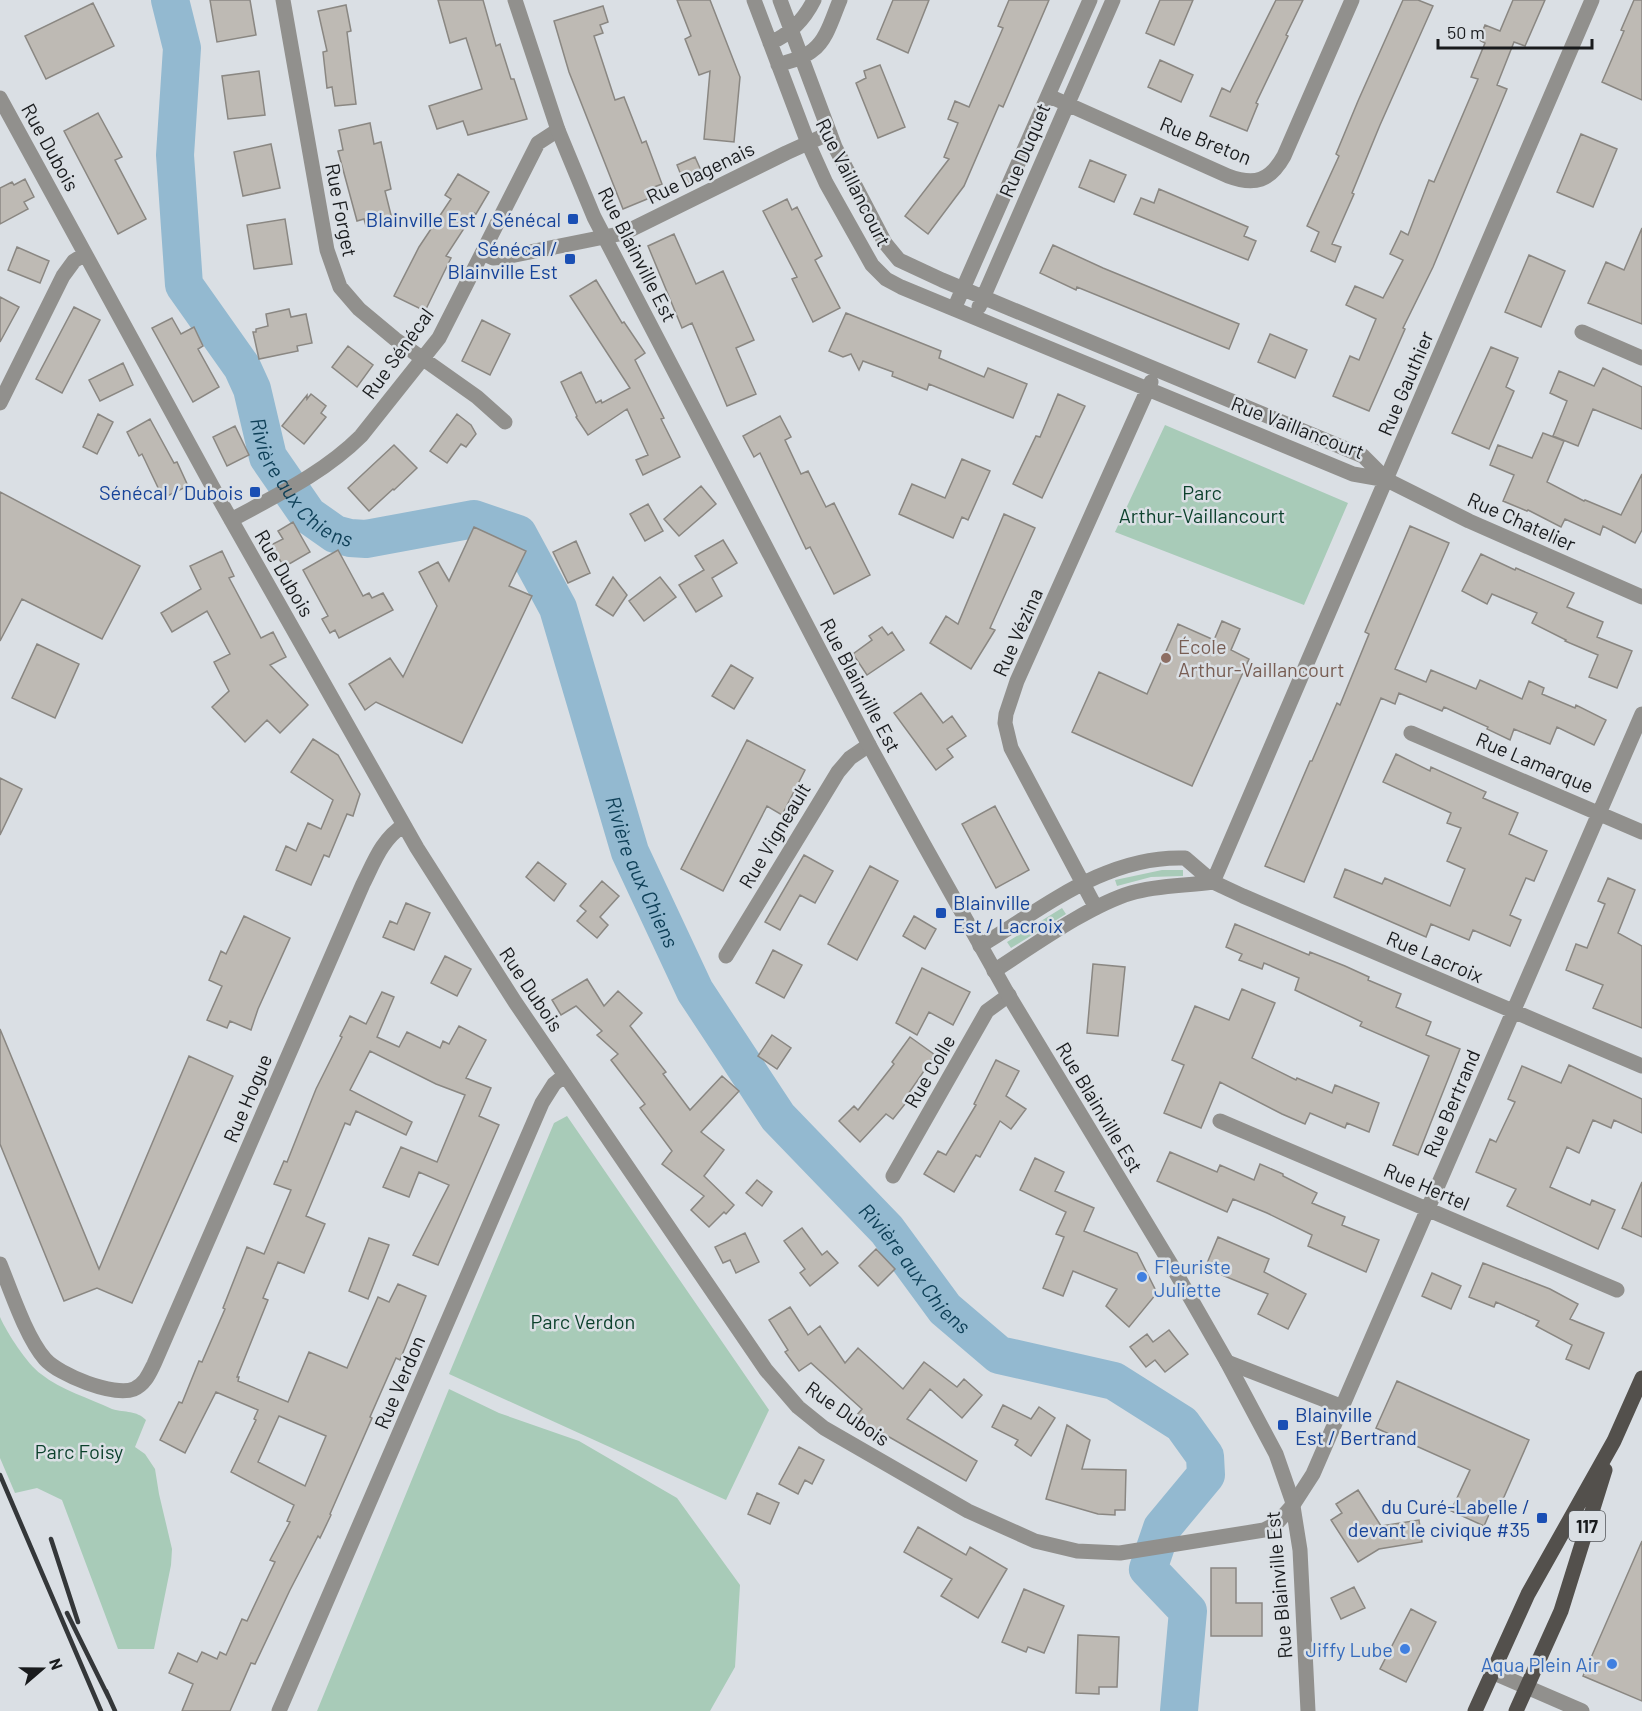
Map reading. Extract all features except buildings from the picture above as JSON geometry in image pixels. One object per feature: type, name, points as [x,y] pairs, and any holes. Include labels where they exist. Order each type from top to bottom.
[{"type":"main road","name":"117","points":[[1475,1711],[1528,1594],[1614,1442],[1642,1378]]},
{"type":"main road","name":"117","points":[[1516,1711],[1560,1611],[1614,1442]]},
{"type":"street","name":"Rue Forget","points":[[283,0],[327,250],[340,287],[359,309],[395,339],[425,358],[477,397],[505,422]]},
{"type":"street","name":"Rue Blainville Est","points":[[514,0],[558,130],[605,239],[869,745],[994,971],[1172,1266],[1276,1454],[1293,1505],[1302,1568],[1308,1711]]},
{"type":"street","name":"Rue Vaillancourt","points":[[754,0],[808,142],[866,256],[879,273],[901,287],[1353,474],[1387,480]]},
{"type":"street","name":"Rue Vaillancourt","points":[[780,0],[830,133],[857,191],[891,252],[899,260],[963,289],[1363,456],[1387,480]]},
{"type":"street","points":[[770,43],[791,31],[804,17],[814,0]]},
{"type":"street","points":[[778,65],[815,49],[821,42],[840,0]]},
{"type":"street","name":"Rue Duquet","points":[[954,309],[1090,0]]},
{"type":"street","name":"Rue Duquet","points":[[975,318],[1113,0]]},
{"type":"street","name":"Rue Breton","points":[[1049,96],[1237,179],[1246,181],[1262,179],[1274,171],[1284,156],[1352,0]]},
{"type":"street","name":"Rue Gauthier","points":[[1213,882],[1592,0]]},
{"type":"street","name":"Rue Dubois","points":[[0,98],[231,520],[404,825],[469,931],[565,1075],[766,1370],[785,1394],[808,1416],[834,1434],[922,1486],[984,1519],[1049,1545],[1077,1551],[1104,1553],[1179,1545],[1264,1530],[1276,1524],[1293,1505]]},
{"type":"street","name":"Rue Sénécal","points":[[231,520],[301,482],[346,450],[425,358],[446,327],[538,143],[558,130]]},
{"type":"street","name":"Rue Dagenais","points":[[482,253],[499,258],[605,239],[624,233],[830,133]]},
{"type":"street","points":[[0,404],[63,276],[74,261],[85,254]]},
{"type":"street","points":[[1582,332],[1642,358]]},
{"type":"street","name":"Rue Vézina","points":[[1096,908],[1018,763],[1007,736],[1006,714],[1017,681],[1156,370]]},
{"type":"street","name":"Rue Chatelier","points":[[1387,480],[1469,521],[1642,597]]},
{"type":"street","name":"Rue Bertrand","points":[[1293,1505],[1313,1474],[1642,714]]},
{"type":"street","name":"Rue Lamarque","points":[[1411,733],[1642,832]]},
{"type":"street","name":"Rue Vigneault","points":[[726,956],[838,772],[850,758],[869,745]]},
{"type":"street","name":"Rue Hogue","points":[[0,1264],[32,1339],[45,1359],[55,1367],[102,1388],[118,1391],[133,1390],[145,1381],[363,884],[384,843],[404,825]]},
{"type":"street","name":"Rue Lacroix","points":[[980,946],[1083,883],[1122,866],[1148,860],[1185,858],[1213,882],[1642,1066]]},
{"type":"street","name":"Rue Lacroix","points":[[994,971],[1096,908],[1119,897],[1142,890],[1213,882]]},
{"type":"street","name":"Rue Colle","points":[[893,1176],[987,1011],[1009,995]]},
{"type":"street","name":"Rue Verdon","points":[[279,1711],[542,1103],[554,1084],[565,1075]]},
{"type":"street","name":"Rue Hertel","points":[[1221,1121],[1617,1290]]},
{"type":"street","points":[[1227,1362],[1342,1407]]},
{"type":"street","points":[[1492,1672],[1582,1711]]},
{"type":"green space","name":"Parc Arthur-Vaillancourt","points":[[1165,425],[1348,503],[1304,605],[1115,532]]},
{"type":"green space","points":[[1162,870],[1183,870],[1183,876],[1151,877],[1117,886],[1115,880]]},
{"type":"green space","points":[[1062,908],[1066,914],[1011,948],[1007,942]]},
{"type":"green space","name":"Parc Verdon","points":[[567,1116],[769,1410],[726,1500],[449,1374],[554,1123]]},
{"type":"green space","name":"Parc Foisy","points":[[0,1317],[24,1356],[49,1380],[112,1409],[135,1413],[146,1420],[135,1447],[145,1454],[155,1469],[172,1549],[171,1565],[154,1649],[118,1649],[62,1500],[37,1488],[15,1493],[0,1458]]},
{"type":"green space","points":[[449,1389],[499,1413],[579,1441],[677,1498],[740,1585],[735,1667],[710,1711],[317,1711]]},
{"type":"waterway","name":"Rivière aux Chiens","points":[[170,0],[182,48],[175,155],[184,285],[242,367],[252,389],[268,457],[308,515],[335,534],[350,538],[366,539],[474,519],[518,534],[558,608],[630,852],[695,991],[778,1117],[887,1230],[945,1309],[999,1355],[1114,1381],[1182,1424],[1205,1456],[1206,1475],[1162,1528],[1148,1569],[1188,1611],[1179,1711]]},
{"type":"railway","points":[[0,1475],[101,1711]]},
{"type":"railway","points":[[51,1539],[78,1622]]},
{"type":"railway","points":[[67,1613],[109,1698]]},
{"type":"railway","points":[[106,1691],[115,1711]]},
{"type":"place","name":"Blainville Est / Sénécal","points":[[573,219]]},
{"type":"place","name":"Sénécal / Blainville Est","points":[[570,259]]},
{"type":"place","name":"Sénécal / Dubois","points":[[255,492]]},
{"type":"place","name":"École Arthur-Vaillancourt","points":[[1166,658]]},
{"type":"place","name":"Blainville Est / Lacroix","points":[[941,913]]},
{"type":"place","name":"Fleuriste Juliette","points":[[1142,1277]]},
{"type":"place","name":"Blainville Est / Bertrand","points":[[1283,1425]]},
{"type":"place","name":"du Curé-Labelle / devant le civique #35","points":[[1542,1518]]},
{"type":"place","name":"Jiffy Lube","points":[[1405,1649]]},
{"type":"place","name":"Aqua Plein Air","points":[[1612,1664]]}]
